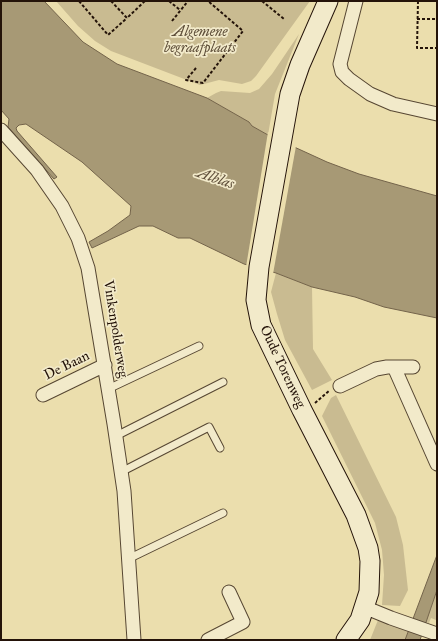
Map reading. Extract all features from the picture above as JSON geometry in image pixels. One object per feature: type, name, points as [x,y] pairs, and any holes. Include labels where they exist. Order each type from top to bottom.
[{"type":"street","name":"Oude Torenweg","points":[[328,1],[300,65],[290,94],[257,278],[256,300],[261,325],[302,410],[356,515],[364,536],[370,561],[369,592],[360,620],[346,640]]},
{"type":"street","points":[[356,1],[340,64],[342,72],[370,94],[393,104],[437,114]]},
{"type":"street","name":"Vinkenpolderweg","points":[[1,130],[37,170],[58,200],[78,238],[88,268],[98,368],[108,389],[121,472],[134,640]]},
{"type":"street","points":[[340,386],[376,369],[387,367],[413,367]]},
{"type":"street","points":[[394,367],[437,464]]},
{"type":"street","name":"De Baan","points":[[43,395],[98,368]]},
{"type":"street","points":[[208,640],[243,622],[229,592]]},
{"type":"street","points":[[364,607],[435,635]]},
{"type":"lane","points":[[108,389],[199,346]]},
{"type":"lane","points":[[116,436],[223,382]]},
{"type":"lane","points":[[121,472],[209,427],[220,448]]},
{"type":"lane","points":[[128,559],[223,513]]},
{"type":"path","points":[[79,1],[108,35],[144,1]]},
{"type":"path","points":[[111,1],[127,18]]},
{"type":"path","points":[[169,1],[180,10]]},
{"type":"path","points":[[172,20],[188,1]]},
{"type":"path","points":[[196,68],[186,80],[203,83],[243,31],[208,1]]},
{"type":"path","points":[[262,1],[284,19]]},
{"type":"path","points":[[418,1],[417,48],[437,48]]},
{"type":"path","points":[[417,19],[437,19]]},
{"type":"path","points":[[302,410],[312,405],[328,391],[340,386]]},
{"type":"green space","name":"Algemene begraafplaats","points":[[56,1],[310,1],[251,81],[242,84],[219,80],[200,85],[111,51],[95,41],[78,26]]},
{"type":"green space","points":[[299,34],[275,94],[268,135],[252,126],[249,122],[207,98],[221,91],[250,93],[259,89],[272,74]]},
{"type":"green space","points":[[276,273],[312,287],[313,349],[332,380],[312,390],[285,340],[277,314],[271,292]]},
{"type":"green space","points":[[336,395],[396,517],[403,545],[408,590],[400,606],[382,605],[384,575],[382,550],[375,523],[322,416],[331,398]]},
{"type":"green space","points":[[437,590],[437,618],[436,620],[431,618],[429,623],[426,622]]},
{"type":"green space","points":[[378,620],[408,631],[405,640],[370,640]]},
{"type":"water","name":"Alblas","points":[[1,1],[44,1],[83,42],[117,64],[207,98],[249,122],[252,126],[268,135],[327,162],[359,174],[437,196],[437,318],[384,307],[355,297],[312,287],[276,273],[244,264],[190,238],[178,238],[153,226],[139,226],[92,248],[89,242],[108,231],[130,215],[131,206],[82,162],[26,124],[19,125],[16,128],[17,131],[57,177],[54,179],[8,127],[9,119],[1,110]]},
{"type":"water","points":[[437,555],[437,590],[420,640],[405,640]]},
{"type":"pier","points":[[268,132],[296,146],[273,274],[246,267]]}]
